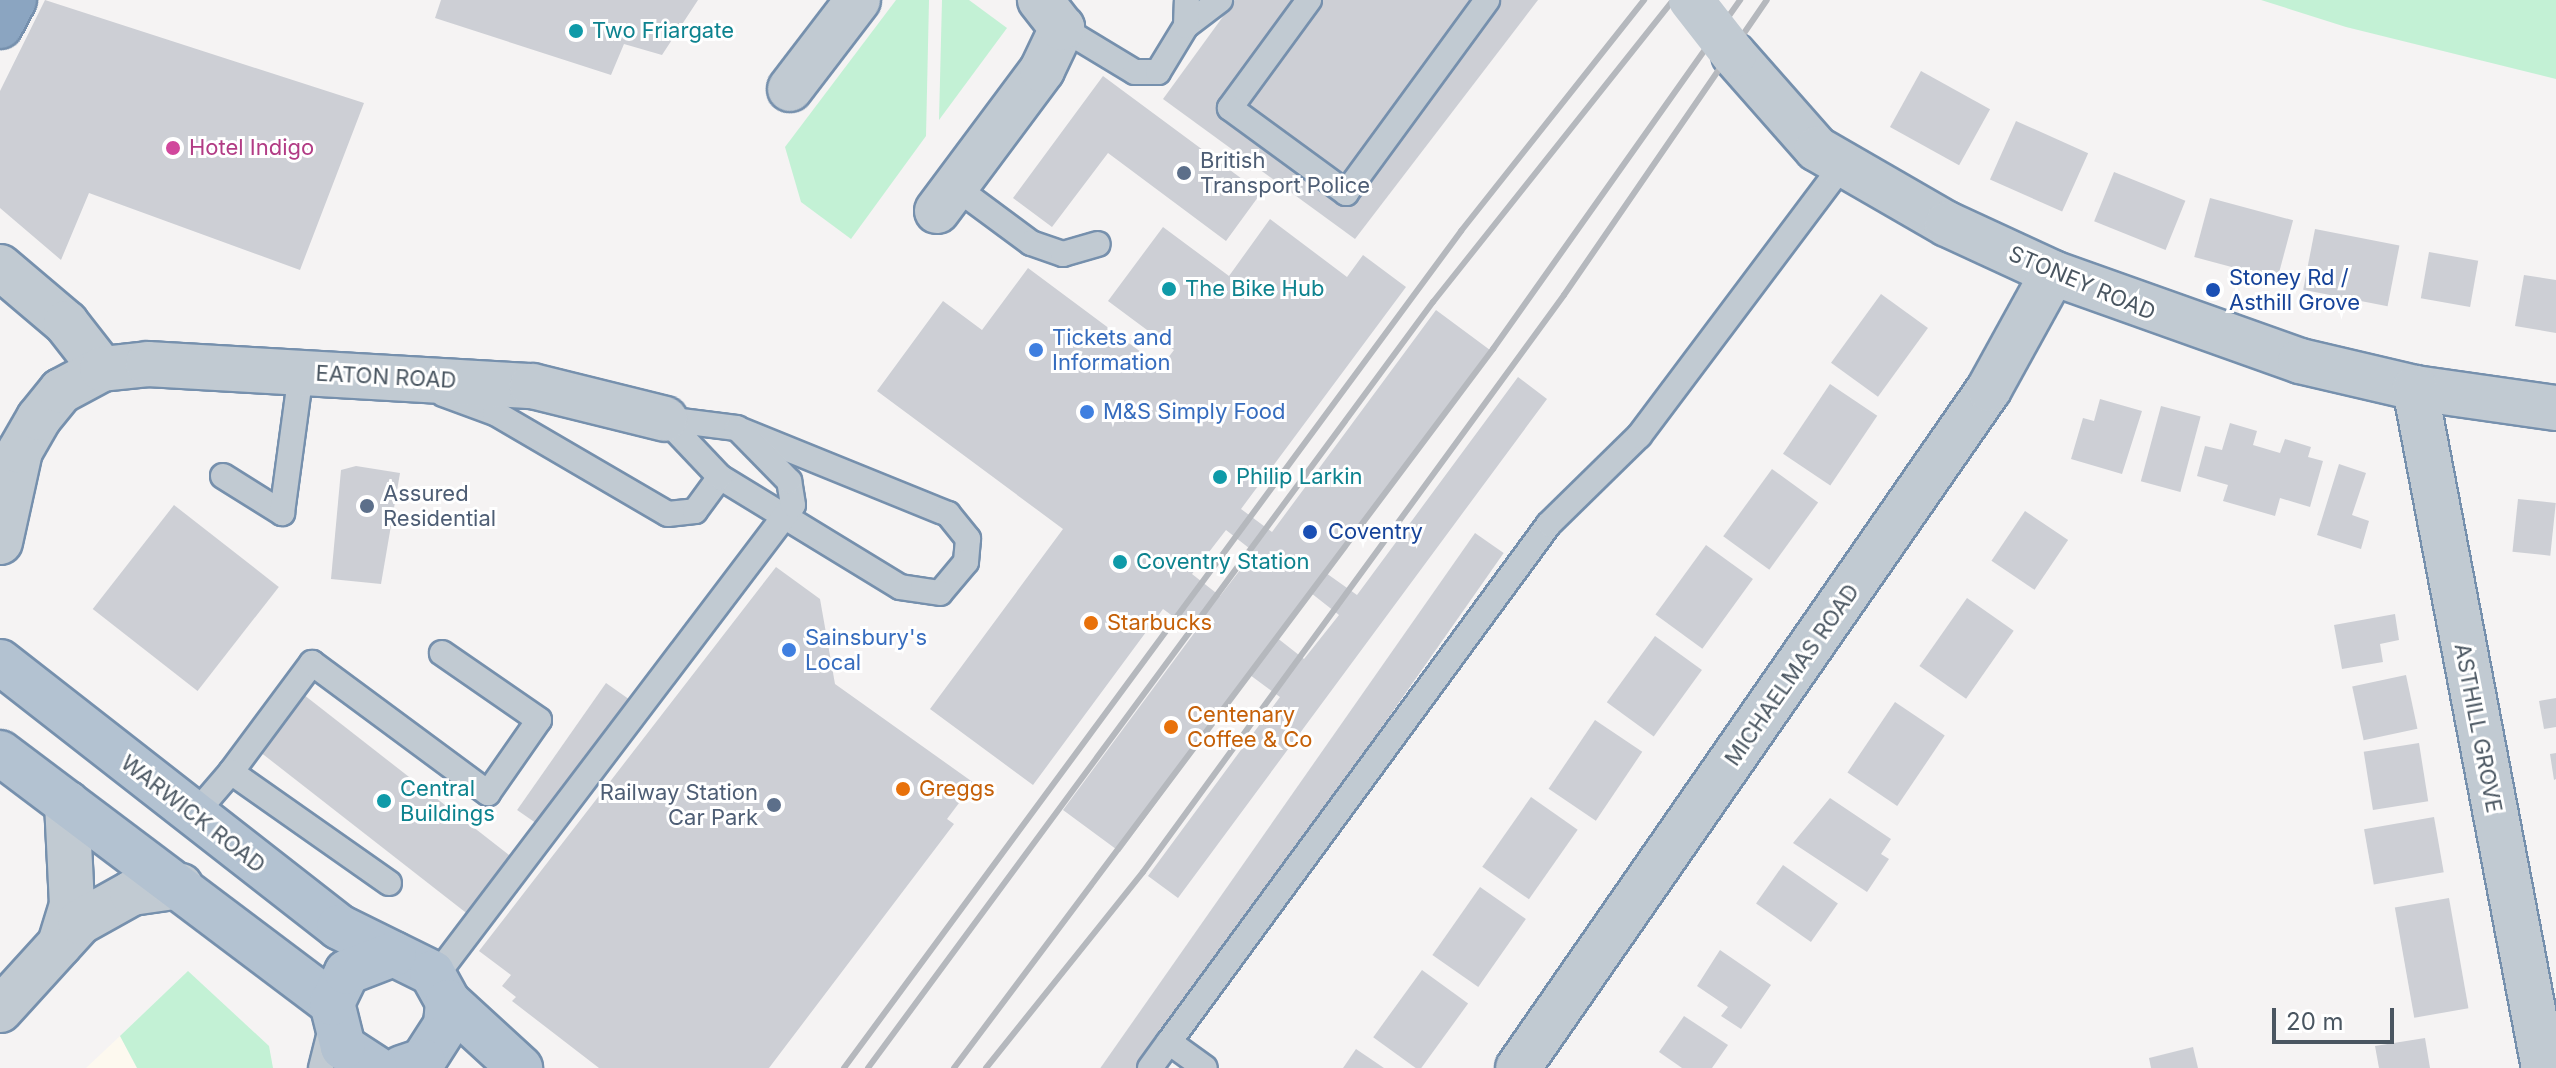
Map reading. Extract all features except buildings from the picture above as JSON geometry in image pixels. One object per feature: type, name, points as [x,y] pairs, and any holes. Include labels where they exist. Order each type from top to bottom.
[{"type":"highway","points":[[0,26],[14,0]]},
{"type":"main road","name":"WARWICK ROAD","points":[[0,662],[339,927],[394,954],[442,989],[520,1068]]},
{"type":"main road","points":[[0,753],[180,886],[332,1013],[351,1055],[401,1067],[437,1045],[442,989]]},
{"type":"main road","points":[[332,1013],[347,972],[394,954]]},
{"type":"street","points":[[790,89],[858,0]]},
{"type":"street","name":"STONEY ROAD","points":[[1691,0],[1734,55],[1830,158],[2053,273],[2242,344],[2415,388],[2556,408]]},
{"type":"street","points":[[946,199],[1042,70],[1051,14]]},
{"type":"street","points":[[0,267],[66,323],[102,369]]},
{"type":"street","name":"MICHAELMAS ROAD","points":[[1518,1068],[1989,389],[2053,273]]},
{"type":"street","name":"EATON ROAD","points":[[0,542],[4,496],[39,418],[61,391],[102,369],[148,364],[532,386],[665,419]]},
{"type":"street","name":"ASTHILL GROVE","points":[[2415,388],[2544,1068]]},
{"type":"street","points":[[60,944],[72,905],[67,803]]},
{"type":"street","points":[[0,1010],[60,944],[111,902],[180,886]]},
{"type":"lane","points":[[1186,26],[1187,0]]},
{"type":"lane","points":[[1051,14],[1135,72],[1158,72],[1186,26],[1220,0]]},
{"type":"lane","points":[[1309,0],[1230,108],[1346,193],[1487,0]]},
{"type":"lane","points":[[1150,1068],[1549,524],[1639,436],[1830,158]]},
{"type":"lane","points":[[946,199],[1031,243],[1063,254],[1098,244]]},
{"type":"lane","points":[[223,476],[282,513],[301,372]]},
{"type":"lane","points":[[397,379],[495,413],[668,514],[695,511],[720,477]]},
{"type":"lane","points":[[665,419],[736,428],[948,514],[968,539],[966,562],[940,593],[923,593],[785,518],[720,477],[665,419]]},
{"type":"lane","points":[[442,989],[793,505],[789,481],[736,428]]},
{"type":"lane","points":[[194,815],[231,772],[312,663],[488,793],[539,720],[442,653]]},
{"type":"lane","points":[[231,772],[389,883]]},
{"type":"lane","points":[[321,1068],[332,1013]]},
{"type":"lane","points":[[1169,1042],[1205,1068]]},
{"type":"shaded area","points":[[120,1036],[137,1068],[86,1068]]},
{"type":"green space","points":[[896,0],[929,0],[926,136],[851,239],[801,202],[785,147]]},
{"type":"green space","points":[[942,0],[969,0],[1007,28],[939,120]]},
{"type":"green space","points":[[2261,0],[2556,0],[2556,79],[2346,27]]},
{"type":"green space","points":[[188,971],[269,1046],[273,1068],[137,1068],[120,1036]]},
{"type":"railway","points":[[844,1068],[1461,231],[1644,0]]},
{"type":"railway","points":[[868,1068],[1433,302],[1673,0]]},
{"type":"railway","points":[[954,1068],[1493,349],[1740,0]]},
{"type":"railway","points":[[986,1068],[1143,872],[1564,295],[1767,0]]},
{"type":"place","name":"Two Friargate","points":[[576,31]]},
{"type":"place","name":"Hotel Indigo","points":[[173,148]]},
{"type":"place","name":"British Transport Police","points":[[1184,173]]},
{"type":"place","name":"The Bike Hub","points":[[1169,289]]},
{"type":"place","name":"Stoney Rd / Asthill Grove","points":[[2213,290]]},
{"type":"place","name":"Tickets and Information","points":[[1036,350]]},
{"type":"place","name":"M&S Simply Food","points":[[1087,412]]},
{"type":"place","name":"Philip Larkin","points":[[1220,477]]},
{"type":"place","name":"Assured Residential","points":[[367,506]]},
{"type":"place","name":"Coventry","points":[[1310,532]]},
{"type":"place","name":"Coventry Station","points":[[1120,562]]},
{"type":"place","name":"Starbucks","points":[[1091,623]]},
{"type":"place","name":"Sainsbury's Local","points":[[789,650]]},
{"type":"place","name":"Centenary Coffee & Co","points":[[1171,727]]},
{"type":"place","name":"Greggs","points":[[903,789]]},
{"type":"place","name":"Central Buildings","points":[[384,801]]},
{"type":"place","name":"Railway Station Car Park","points":[[774,805]]}]
